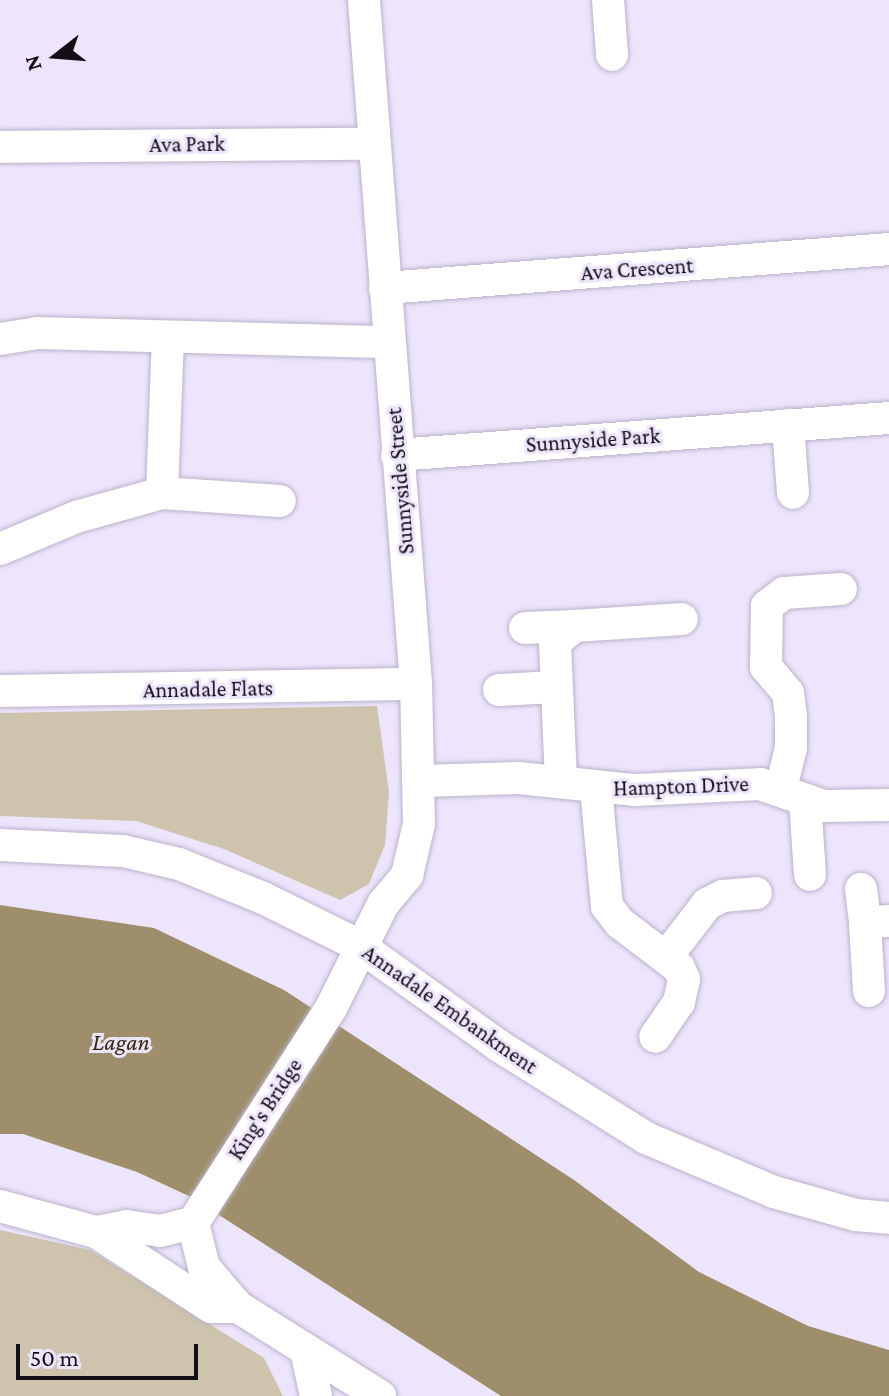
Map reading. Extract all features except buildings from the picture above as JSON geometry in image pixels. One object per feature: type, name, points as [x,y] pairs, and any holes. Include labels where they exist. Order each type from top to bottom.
[{"type":"street","name":"Sunnyside Street","points":[[360,946],[383,904],[394,897],[407,875],[422,781],[364,0]]},
{"type":"street","points":[[608,0],[612,55]]},
{"type":"street","name":"Ava Park","points":[[0,147],[373,144]]},
{"type":"street","name":"Ava Crescent","points":[[385,288],[889,249]]},
{"type":"street","points":[[0,339],[37,333],[389,342]]},
{"type":"street","points":[[162,493],[168,337]]},
{"type":"street","name":"Sunnyside Park","points":[[397,455],[889,418]]},
{"type":"street","points":[[788,425],[793,493]]},
{"type":"street","points":[[0,549],[76,517],[162,493],[280,501]]},
{"type":"street","points":[[810,875],[793,794],[788,693],[766,667],[767,606],[784,593],[841,589]]},
{"type":"street","points":[[525,628],[682,619]]},
{"type":"street","points":[[561,781],[555,642],[575,626]]},
{"type":"street","name":"Annadale Flats","points":[[0,691],[416,684]]},
{"type":"street","points":[[499,690],[555,687]]},
{"type":"street","name":"Hampton Drive","points":[[422,781],[561,781],[596,788],[730,783],[793,794],[843,808],[889,805]]},
{"type":"street","points":[[596,788],[607,906],[620,923],[679,968],[684,991],[655,1037]]},
{"type":"street","name":"Annadale Embankment","points":[[0,845],[123,851],[179,864],[263,898],[315,928],[333,930],[360,946],[406,981],[646,1138],[774,1192],[856,1215],[889,1218]]},
{"type":"street","points":[[861,889],[877,922],[869,991]]},
{"type":"street","points":[[667,956],[707,904],[723,896],[756,893]]},
{"type":"street","points":[[315,928],[335,1000],[367,981],[406,981],[392,933],[394,897]]},
{"type":"street","name":"King's Bridge","points":[[196,1217],[335,1000],[360,946]]},
{"type":"street","points":[[0,1206],[96,1232],[211,1307],[238,1307]]},
{"type":"street","points":[[96,1232],[126,1226],[160,1231],[196,1217],[204,1267],[238,1307],[380,1396]]},
{"type":"street","points":[[306,1350],[316,1396]]},
{"type":"shaded area","points":[[377,706],[389,792],[385,845],[369,884],[340,900],[224,849],[136,821],[0,816],[0,713]]},
{"type":"shaded area","points":[[0,1230],[90,1250],[264,1358],[283,1396],[0,1396]]},
{"type":"water","name":"Lagan","points":[[0,905],[154,928],[284,990],[574,1180],[699,1272],[808,1326],[889,1350],[889,1396],[501,1396],[191,1197],[137,1172],[23,1134],[0,1134]]}]
